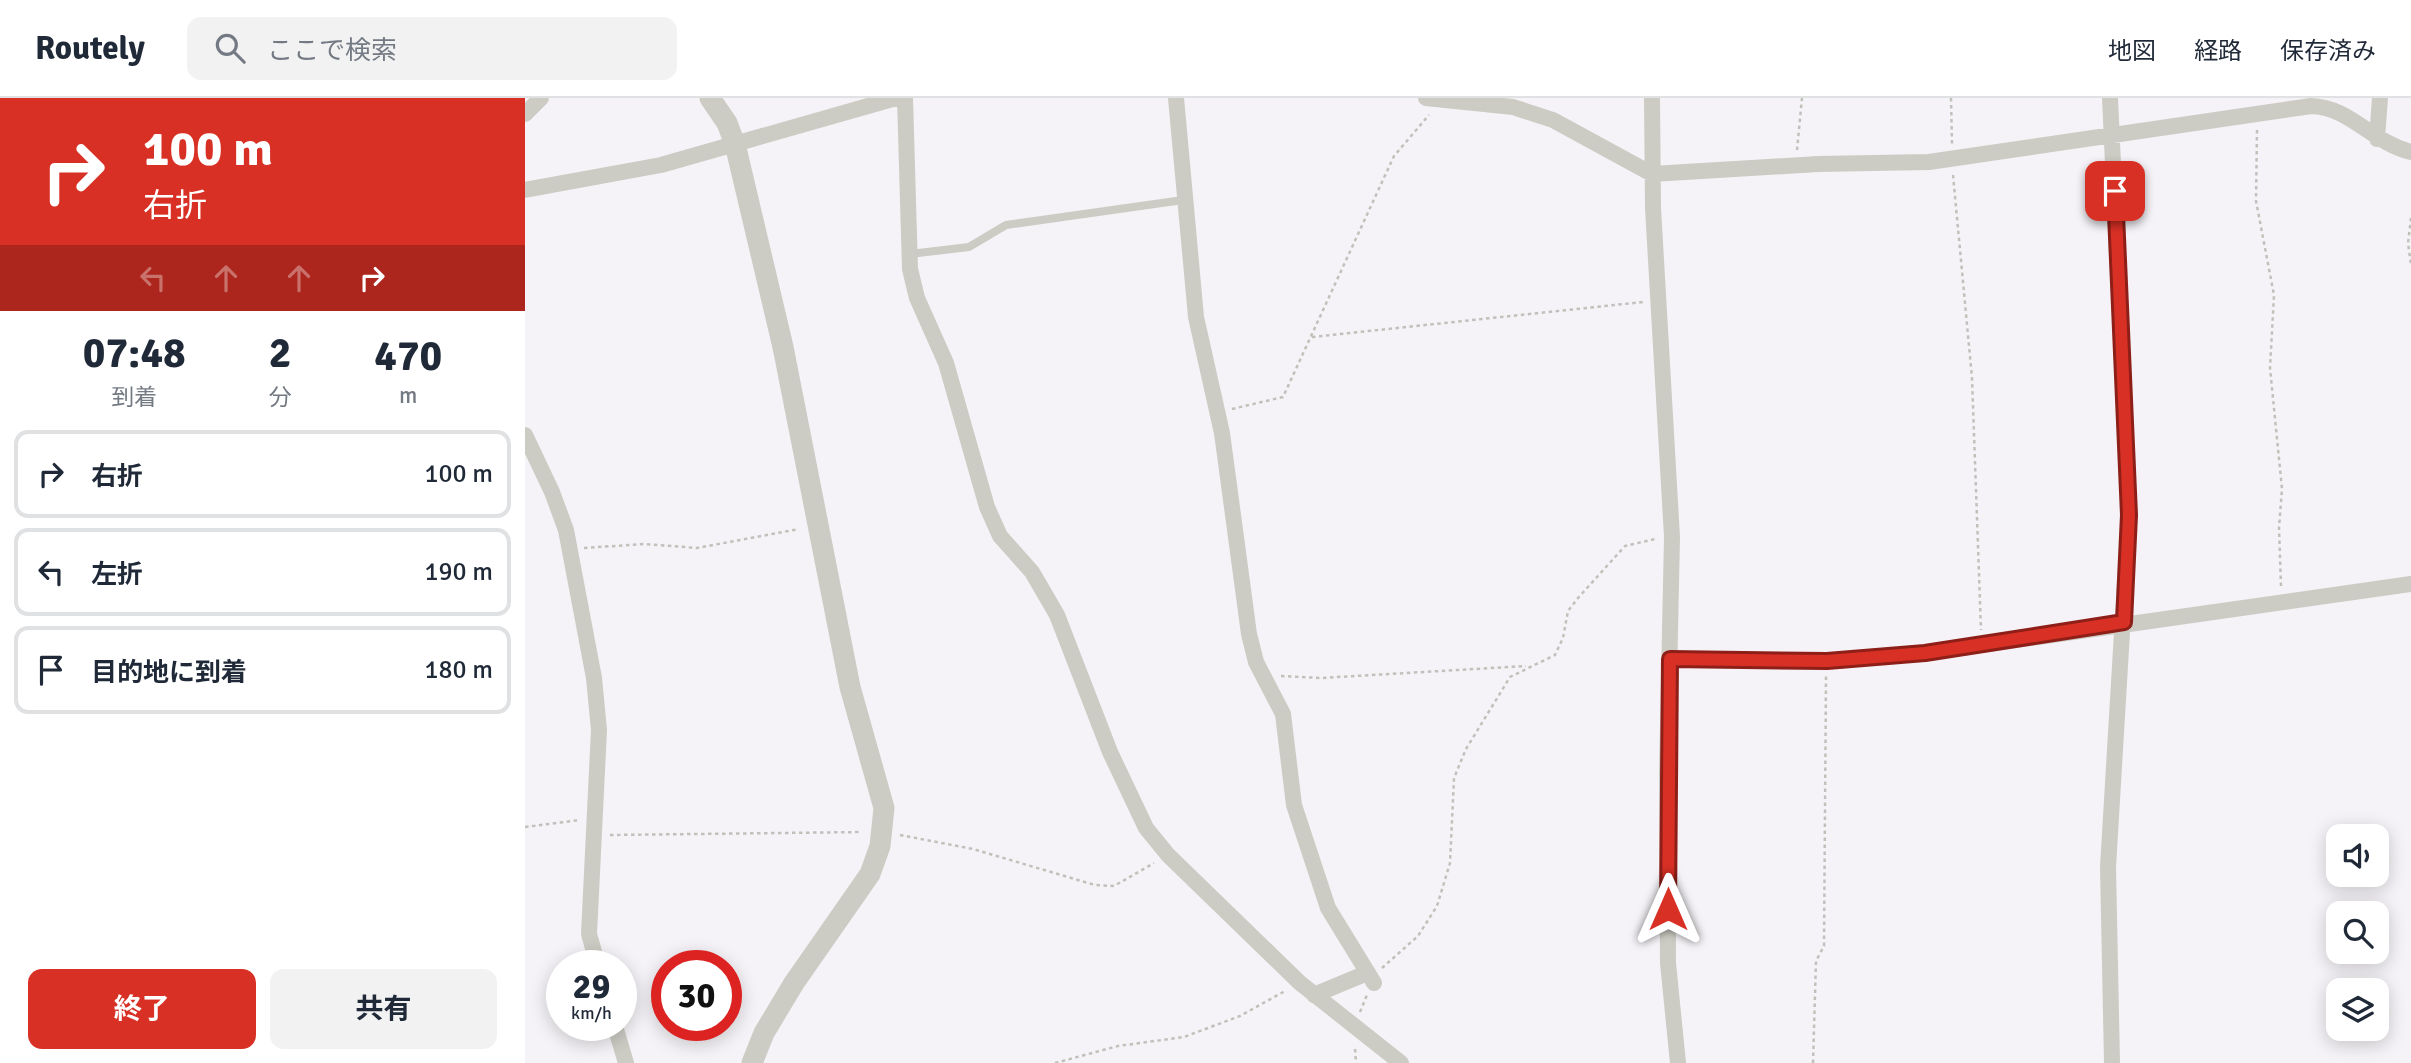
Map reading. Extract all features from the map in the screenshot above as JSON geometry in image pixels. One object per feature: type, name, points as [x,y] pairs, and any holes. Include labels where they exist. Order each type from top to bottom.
[{"type":"street","points":[[525,114],[541,98]]},
{"type":"street","points":[[710,98],[727,123],[735,144],[783,347],[850,687],[882,798],[880,846],[870,874],[794,983],[764,1033],[752,1063]]},
{"type":"street","points":[[525,190],[661,164],[896,98]]},
{"type":"street","points":[[905,98],[910,254],[917,298],[946,363],[987,507],[1000,536],[1032,572],[1057,615],[1110,752],[1146,828],[1167,855],[1300,983],[1401,1063]]},
{"type":"street","points":[[1176,98],[1183,201],[1196,317],[1218,413],[1249,634],[1256,662],[1283,713],[1294,805],[1328,908],[1371,978],[1314,995]]},
{"type":"street","points":[[1652,98],[1652,174],[1672,537],[1668,963],[1678,1063]]},
{"type":"street","points":[[2110,98],[2129,515],[2108,867],[2112,1063]]},
{"type":"street","points":[[2377,139],[2380,98]]},
{"type":"street","points":[[1434,99],[1506,101],[1553,120],[1652,174],[1952,159],[2257,114],[2327,107],[2345,114],[2377,139],[2411,152]]},
{"type":"street","points":[[525,435],[552,492],[570,549],[594,678],[599,730],[597,817],[589,934],[594,950]]},
{"type":"street","points":[[1670,659],[1827,661],[1925,653],[2124,622],[2411,583]]},
{"type":"street","points":[[619,1041],[626,1063]]},
{"type":"lane","points":[[910,254],[969,247],[1006,225],[1183,201]]},
{"type":"path","points":[[1796,165],[1802,98]]},
{"type":"path","points":[[1951,98],[1952,159],[1972,378],[1981,643]]},
{"type":"path","points":[[1218,413],[1283,397],[1394,156],[1434,99]]},
{"type":"path","points":[[2257,114],[2256,201],[2274,295],[2270,368],[2282,489],[2279,528],[2281,600]]},
{"type":"path","points":[[2411,218],[2408,243],[2411,265]]},
{"type":"path","points":[[1311,337],[1660,300]]},
{"type":"path","points":[[570,549],[645,544],[697,548],[818,525]]},
{"type":"path","points":[[1354,1028],[1371,978],[1418,936],[1437,906],[1450,863],[1454,778],[1466,749],[1510,677],[1555,655],[1563,638],[1568,611],[1625,546],[1638,541],[1672,537]]},
{"type":"path","points":[[1813,1063],[1816,961],[1824,946],[1827,661]]},
{"type":"path","points":[[1265,676],[1321,678],[1529,666]]},
{"type":"path","points":[[525,827],[597,817]]},
{"type":"path","points":[[1055,1063],[1118,1046],[1184,1037],[1240,1016],[1300,983]]},
{"type":"route","points":[[1668,909],[1670,659],[1827,661],[1925,653],[2124,622],[2129,515],[2115,191]]}]
